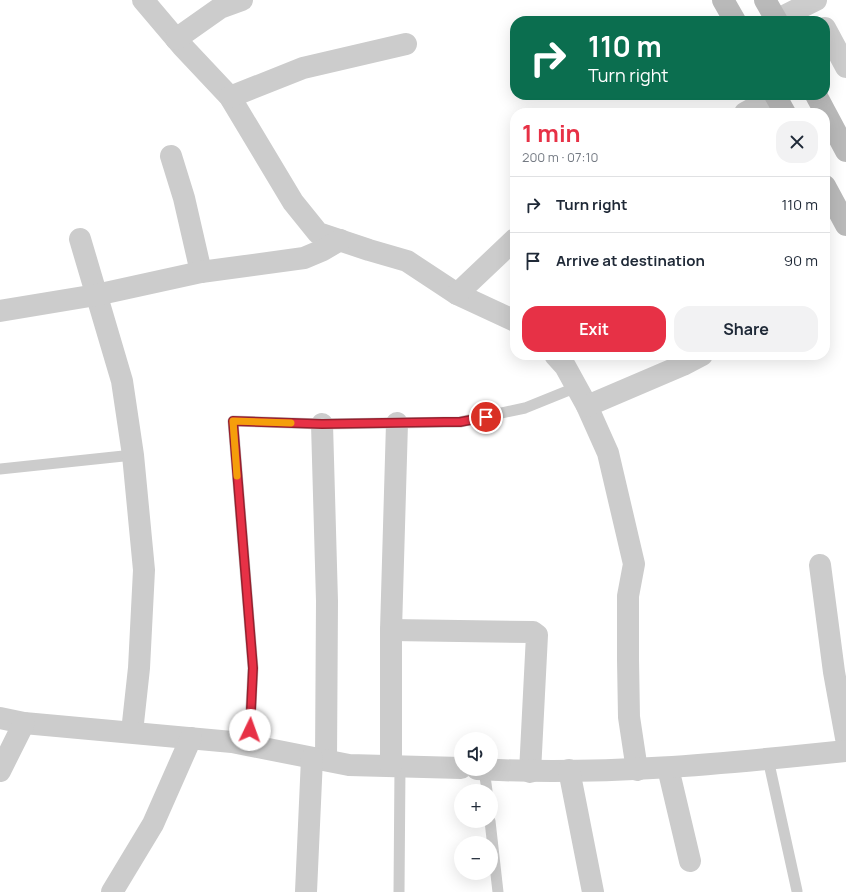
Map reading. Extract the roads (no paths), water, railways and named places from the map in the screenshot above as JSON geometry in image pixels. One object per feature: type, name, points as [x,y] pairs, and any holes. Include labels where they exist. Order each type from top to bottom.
[{"type":"main road","points":[[723,0],[732,16]]},
{"type":"main road","points":[[765,0],[774,16]]},
{"type":"main road","points":[[830,121],[846,151]]},
{"type":"main road","points":[[830,195],[846,225]]},
{"type":"street","points":[[143,0],[176,39],[230,97],[293,202],[318,233],[407,260],[457,294],[510,319]]},
{"type":"street","points":[[176,39],[220,8],[242,0]]},
{"type":"street","points":[[789,16],[816,8]]},
{"type":"street","points":[[830,37],[846,67]]},
{"type":"street","points":[[230,97],[303,68],[406,44]]},
{"type":"street","points":[[759,108],[778,101]]},
{"type":"street","points":[[171,156],[184,198],[201,272]]},
{"type":"street","points":[[80,239],[122,381],[133,454],[144,570],[139,668],[132,732]]},
{"type":"street","points":[[0,311],[96,295],[201,272],[304,258],[323,250],[340,240]]},
{"type":"street","points":[[457,294],[510,244]]},
{"type":"street","points":[[560,360],[565,366],[582,396],[608,453],[634,564],[628,596],[628,660],[629,717],[637,770]]},
{"type":"street","points":[[582,396],[683,365],[692,360]]},
{"type":"street","points":[[396,766],[391,630],[397,423]]},
{"type":"street","points":[[306,892],[319,759],[327,601],[322,424]]},
{"type":"street","points":[[820,565],[834,672],[846,738]]},
{"type":"street","points":[[391,630],[533,632],[537,636],[530,772]]},
{"type":"street","points":[[0,718],[24,723],[132,732],[249,745],[349,765],[454,768]]},
{"type":"street","points":[[0,772],[24,723]]},
{"type":"street","points":[[112,892],[153,824],[191,738]]},
{"type":"street","points":[[498,770],[530,772],[569,770],[637,770],[846,751]]},
{"type":"street","points":[[668,768],[690,861]]},
{"type":"street","points":[[569,770],[593,892]]},
{"type":"lane","points":[[249,745],[253,668],[233,421],[322,424],[460,422],[582,396]]},
{"type":"lane","points":[[0,469],[133,454]]},
{"type":"lane","points":[[768,759],[797,891]]},
{"type":"lane","points":[[396,766],[399,892]]},
{"type":"lane","points":[[491,828],[498,892]]}]
